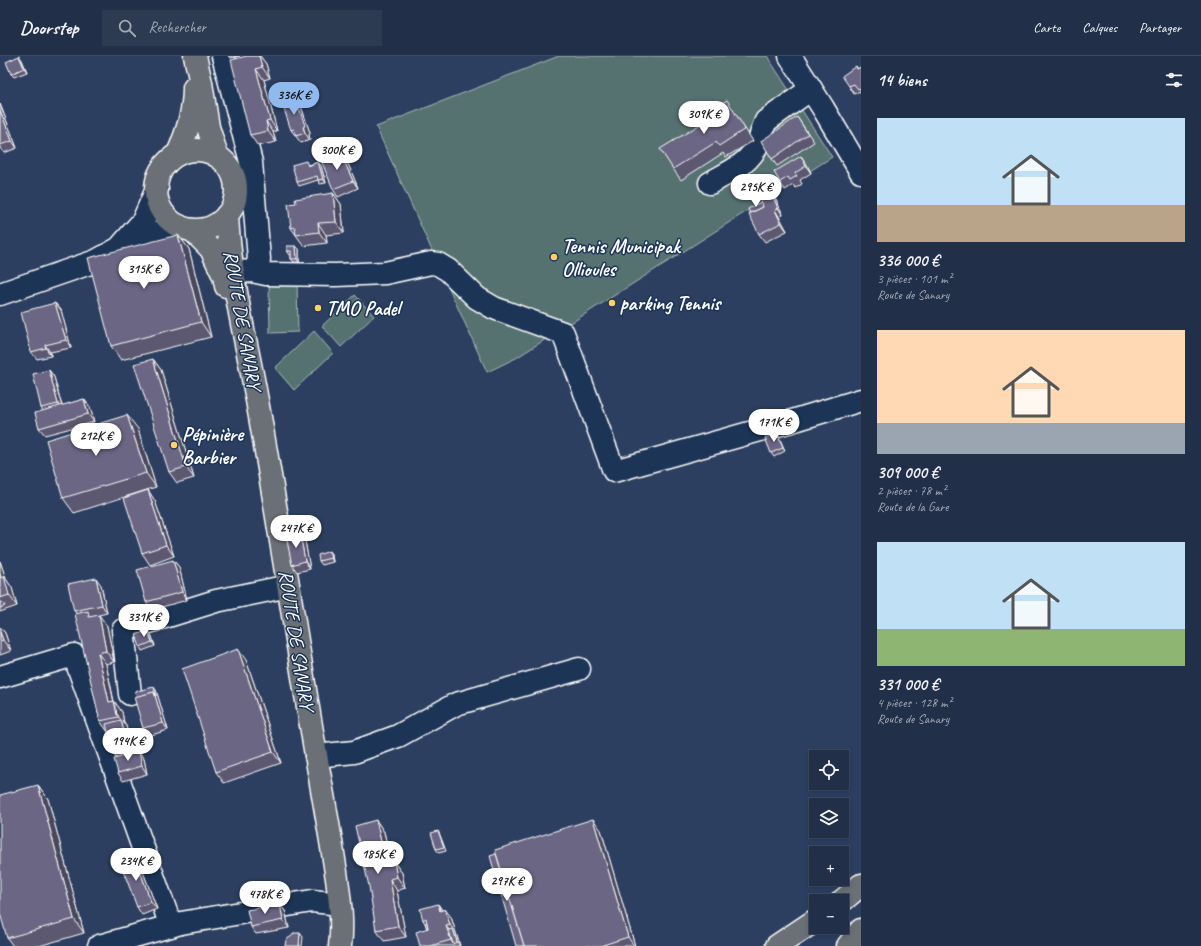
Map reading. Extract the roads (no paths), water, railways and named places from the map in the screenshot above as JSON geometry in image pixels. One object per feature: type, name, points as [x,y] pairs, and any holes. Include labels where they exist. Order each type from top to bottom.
[{"type":"main road","name":"ROUTE DE SANARY","points":[[195,56],[208,127],[217,156]]},
{"type":"main road","name":"ROUTE DE SANARY","points":[[178,154],[188,129],[192,111],[195,56]]},
{"type":"main road","name":"ROUTE DE SANARY","points":[[185,228],[204,229],[216,224],[227,215],[234,204],[236,190],[234,176],[227,164],[217,156],[204,150],[191,150],[178,154],[167,162],[160,173],[156,186],[157,199],[162,211],[170,220],[185,228],[211,249],[224,276],[325,858],[331,903],[331,946]]},
{"type":"main road","name":"ROUTE DE SANARY","points":[[227,215],[228,243],[242,272],[258,406],[334,857],[339,893],[340,946]]},
{"type":"main road","points":[[849,895],[861,885]]},
{"type":"main road","points":[[777,946],[809,925]]},
{"type":"main road","points":[[848,946],[861,930]]},
{"type":"street","points":[[790,56],[861,172]]},
{"type":"street","points":[[201,83],[226,66],[251,162],[260,259],[256,269],[242,272]]},
{"type":"street","points":[[710,183],[748,159],[757,146],[762,128],[766,121],[810,88]]},
{"type":"street","points":[[118,249],[143,221],[157,189]]},
{"type":"street","points":[[0,294],[96,261],[118,249],[153,234],[185,228]]},
{"type":"street","points":[[242,272],[266,274],[336,275],[385,273],[431,263],[438,264],[448,270],[478,298],[494,308],[562,333],[614,471],[861,400]]},
{"type":"street","points":[[130,694],[123,630],[216,601],[279,588]]},
{"type":"street","points":[[0,677],[74,655],[171,926]]},
{"type":"street","points":[[316,756],[354,752],[398,736],[456,704],[579,669]]},
{"type":"street","points":[[99,946],[181,923],[312,901],[331,903]]},
{"type":"place","name":"Tennis Municipak Ollioules","points":[[554,257]]},
{"type":"place","name":"parking Tennis","points":[[612,303]]},
{"type":"place","name":"TMO Padel","points":[[318,308]]},
{"type":"place","name":"Pépinière Barbier","points":[[174,445]]}]
